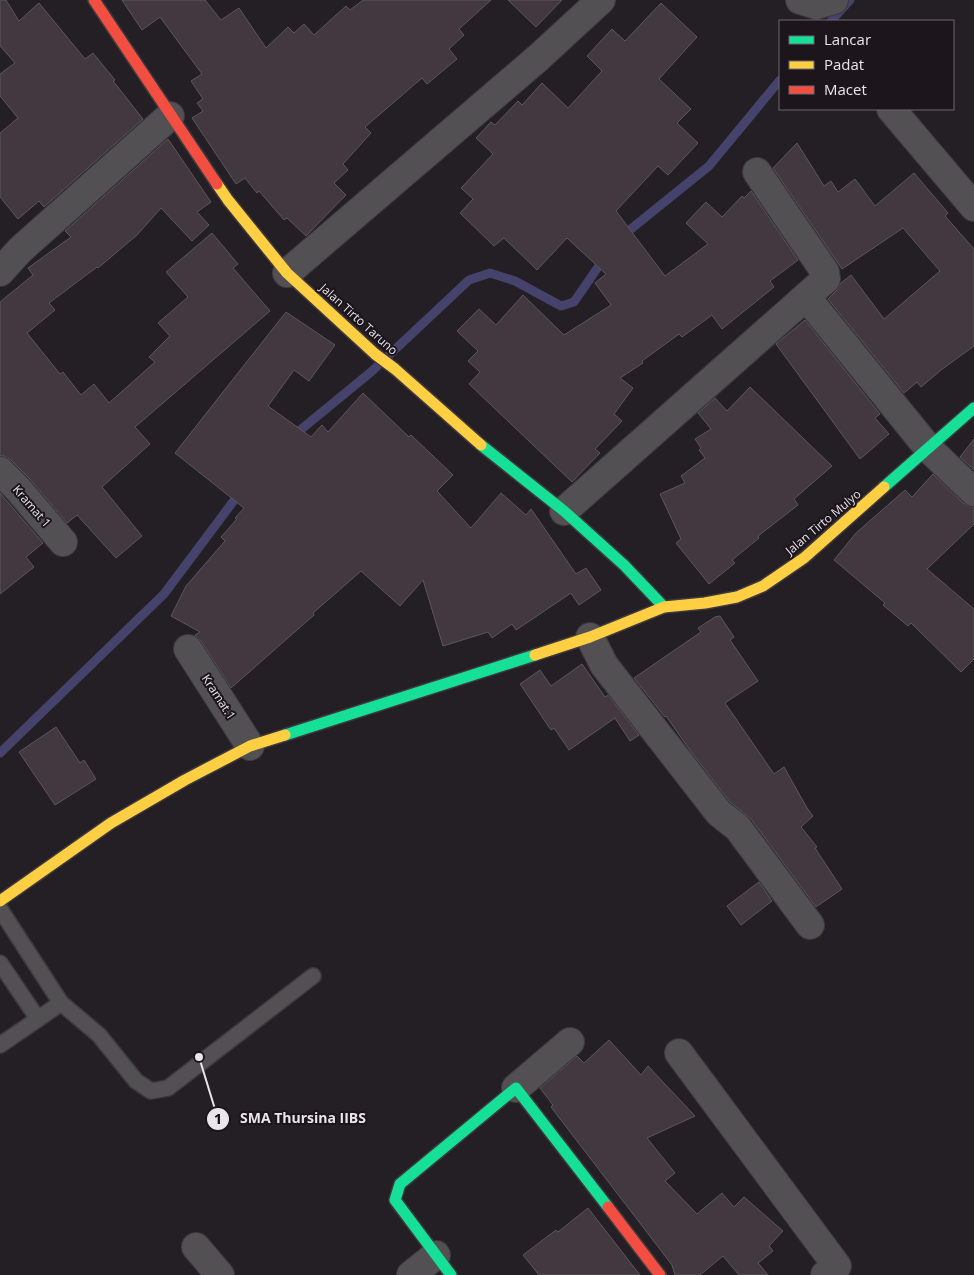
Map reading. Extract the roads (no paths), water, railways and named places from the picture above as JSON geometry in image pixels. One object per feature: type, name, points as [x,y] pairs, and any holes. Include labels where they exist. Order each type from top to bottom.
[{"type":"street","name":"Jalan Tirto Taruno","points":[[94,0],[228,200],[287,272],[375,354],[395,369],[462,429],[564,511],[624,565],[664,607]]},
{"type":"street","points":[[287,272],[538,58],[601,0]]},
{"type":"street","points":[[800,0],[816,5],[834,0]]},
{"type":"street","points":[[891,110],[974,207]]},
{"type":"street","points":[[0,272],[20,250],[170,116]]},
{"type":"street","points":[[564,511],[826,280],[825,272],[757,172]]},
{"type":"street","points":[[806,298],[930,449],[974,492]]},
{"type":"street","name":"Jalan Tirto Mulyo","points":[[0,901],[111,823],[184,780],[250,746],[590,637],[664,607],[705,603],[738,597],[763,586],[804,558],[930,449],[974,408]]},
{"type":"street","name":"Kramat 1","points":[[6,488],[63,542]]},
{"type":"street","points":[[590,637],[604,665],[718,813],[738,828],[810,925]]},
{"type":"street","name":"Kramat.1","points":[[188,648],[250,746]]},
{"type":"street","points":[[411,1275],[444,1265],[395,1200],[400,1184],[570,1042]]},
{"type":"street","points":[[679,1052],[836,1272]]},
{"type":"street","points":[[516,1088],[660,1275]]},
{"type":"street","points":[[196,1247],[220,1275]]},
{"type":"lane","points":[[0,909],[61,1003],[99,1035],[136,1081],[151,1091],[168,1088],[313,976]]},
{"type":"lane","points":[[0,964],[38,1019]]},
{"type":"lane","points":[[0,1045],[61,1003]]},
{"type":"waterway","points":[[832,20],[850,0]]},
{"type":"waterway","points":[[621,237],[709,166],[779,81]]},
{"type":"waterway","points":[[293,436],[371,372],[469,280],[490,273],[515,281],[561,306],[574,302],[605,257]]},
{"type":"waterway","points":[[0,753],[164,594],[241,491]]},
{"type":"place","name":"SMA Thursina IIBS","points":[[199,1057]]}]
